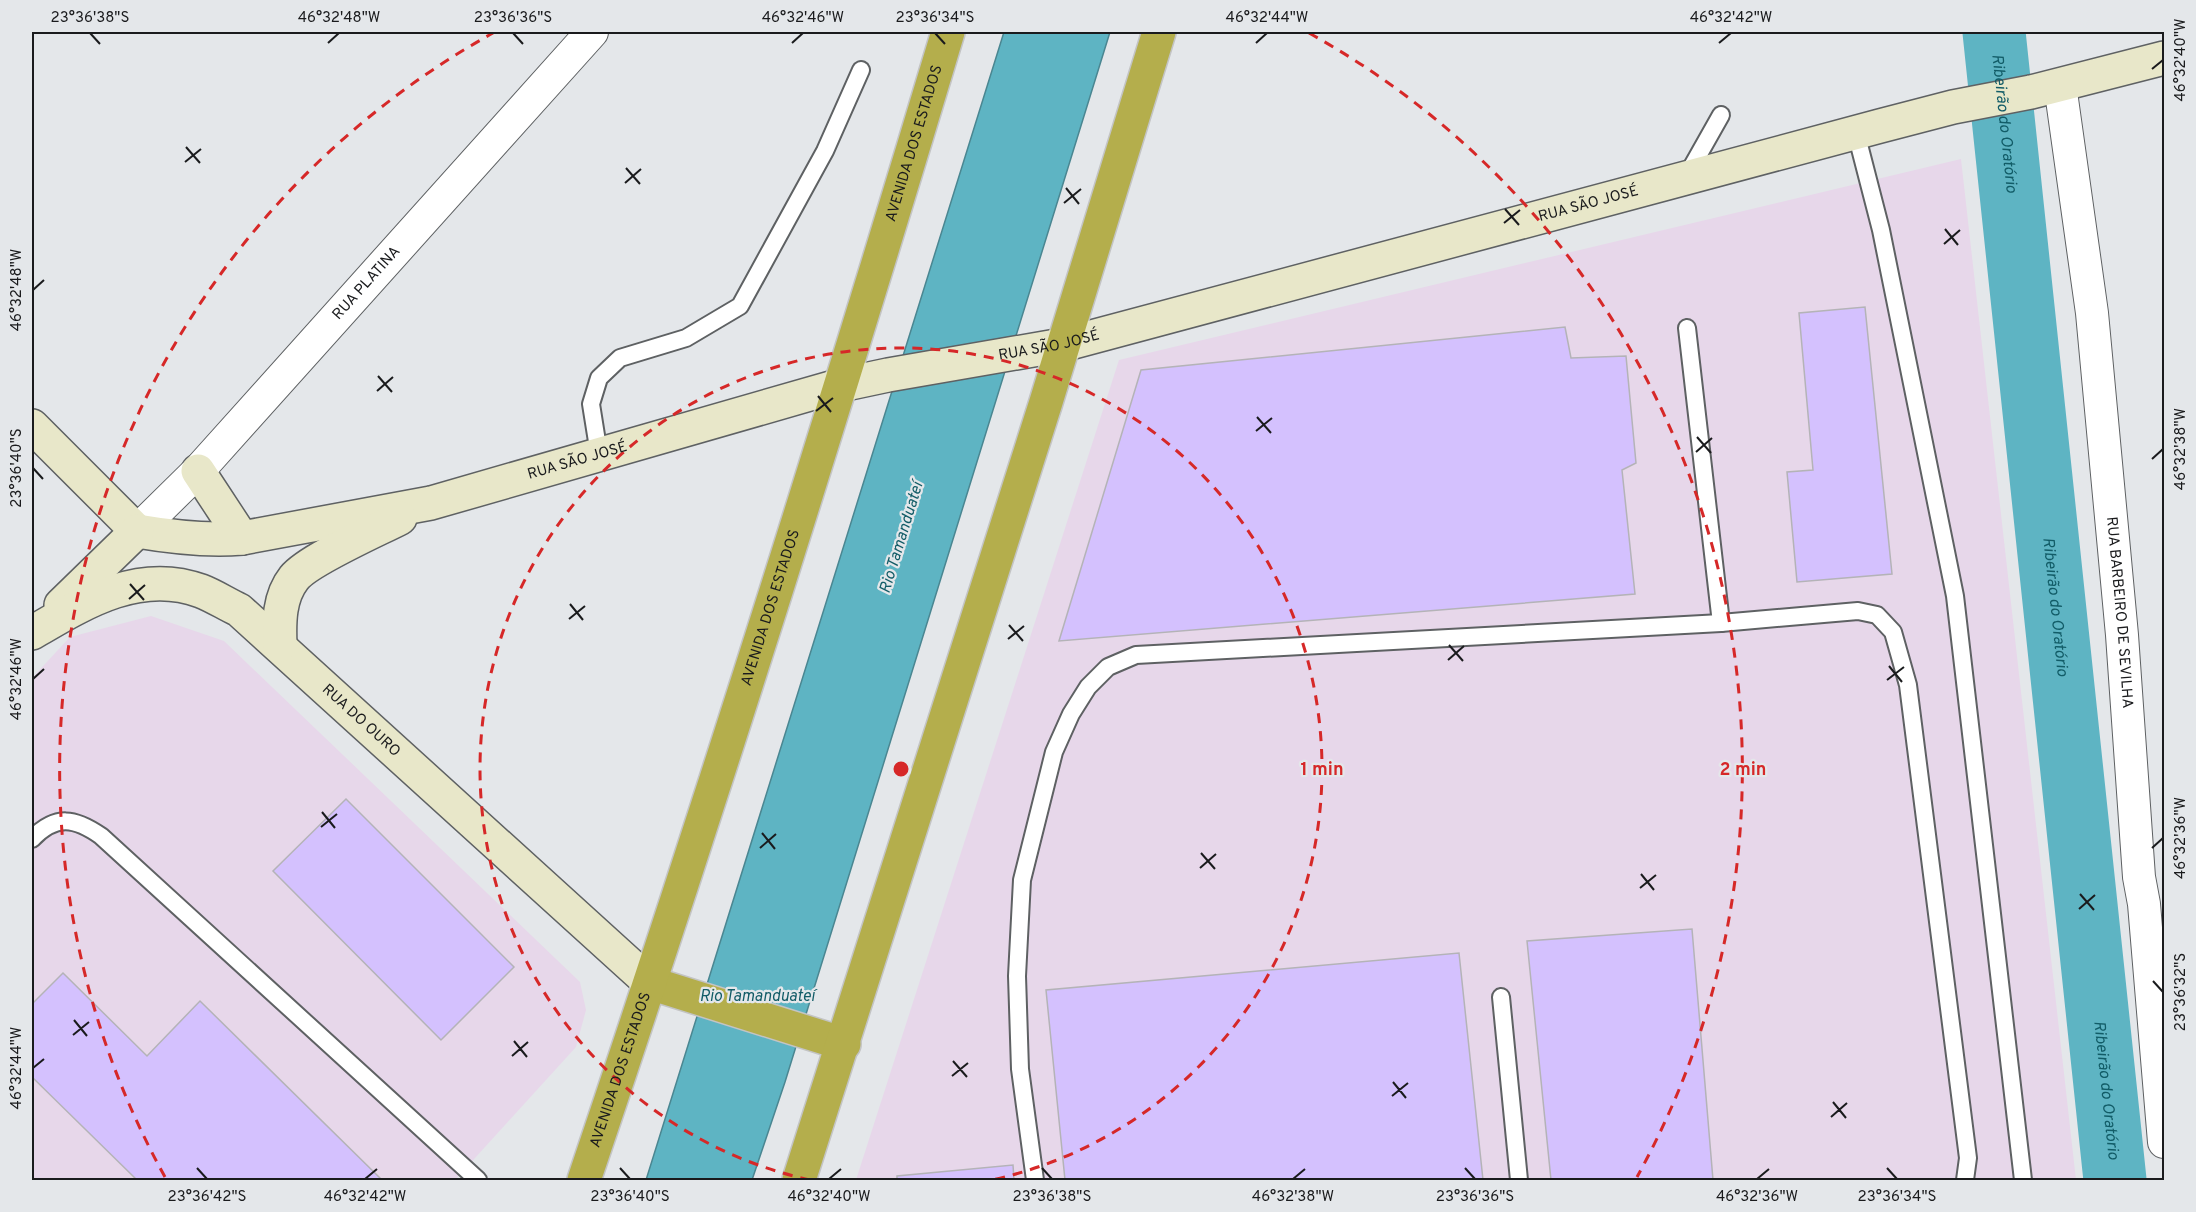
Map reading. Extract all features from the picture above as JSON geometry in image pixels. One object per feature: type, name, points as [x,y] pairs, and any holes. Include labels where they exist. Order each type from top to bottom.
[{"type":"highway","name":"AVENIDA DOS ESTADOS","points":[[584,1180],[650,983],[841,386],[948,32]]},
{"type":"highway","points":[[799,1180],[844,1044],[1160,32]]},
{"type":"highway","points":[[650,983],[844,1044]]},
{"type":"main road","name":"RUA SÃO JOSÉ","points":[[137,531],[194,539],[242,538],[267,531],[431,503],[841,386],[888,375],[1062,345],[1953,107],[2045,89],[2164,58]]},
{"type":"main road","points":[[32,426],[137,531],[32,633]]},
{"type":"main road","points":[[198,471],[242,538]]},
{"type":"main road","points":[[279,645],[279,617],[295,577],[328,555],[431,503]]},
{"type":"main road","name":"RUA DO OURO","points":[[32,633],[89,600],[125,587],[162,583],[201,591],[229,606],[279,645],[650,983]]},
{"type":"street","name":"RUA PLATINA","points":[[137,531],[198,471],[592,32]]},
{"type":"street","name":"RUA BARBEIRO DE SEVILHA","points":[[2045,89],[2092,313],[2123,646],[2139,877],[2144,904],[2164,1142]]},
{"type":"lane","points":[[599,454],[591,404],[599,378],[620,358],[686,338],[740,306],[825,151],[861,70]]},
{"type":"lane","points":[[1685,179],[1721,115]]},
{"type":"lane","points":[[1856,133],[1881,230],[1955,596],[2023,1180]]},
{"type":"lane","points":[[1687,328],[1721,623]]},
{"type":"lane","points":[[1035,1180],[1020,1069],[1017,976],[1022,880],[1054,752],[1088,687],[1108,667],[1136,655],[1721,623],[1858,611],[1878,615],[1893,632],[1908,685],[1968,1158],[1965,1180]]},
{"type":"lane","points":[[32,839],[51,825],[67,819],[82,823],[101,836],[478,1180]]},
{"type":"lane","points":[[1501,997],[1519,1180]]},
{"type":"shaded area","points":[[1961,159],[2076,1180],[856,1180],[1119,360]]},
{"type":"shaded area","points":[[151,616],[224,641],[580,982],[586,1010],[576,1047],[455,1180],[32,1180],[32,678],[70,637]]},
{"type":"water","name":"Rio Tamanduateí","points":[[1004,32],[1110,32],[785,1082],[752,1180],[646,1180]]},
{"type":"building","points":[[1865,307],[1892,574],[1797,582],[1787,472],[1813,470],[1799,313]]},
{"type":"building","points":[[1565,327],[1571,358],[1626,356],[1636,463],[1622,470],[1635,594],[1059,641],[1141,370]]},
{"type":"building","points":[[346,799],[514,967],[441,1040],[273,871]]},
{"type":"building","points":[[1692,929],[1713,1180],[1551,1180],[1527,941]]},
{"type":"building","points":[[1459,953],[1483,1180],[1065,1180],[1046,990]]},
{"type":"building","points":[[63,973],[147,1056],[200,1001],[382,1180],[137,1180],[32,1077],[32,1004]]},
{"type":"building","points":[[1013,1165],[1014,1180],[897,1180],[897,1176]]},
{"type":"waterway","name":"Ribeirão do Oratório","points":[[1994,32],[2115,1180]]}]
